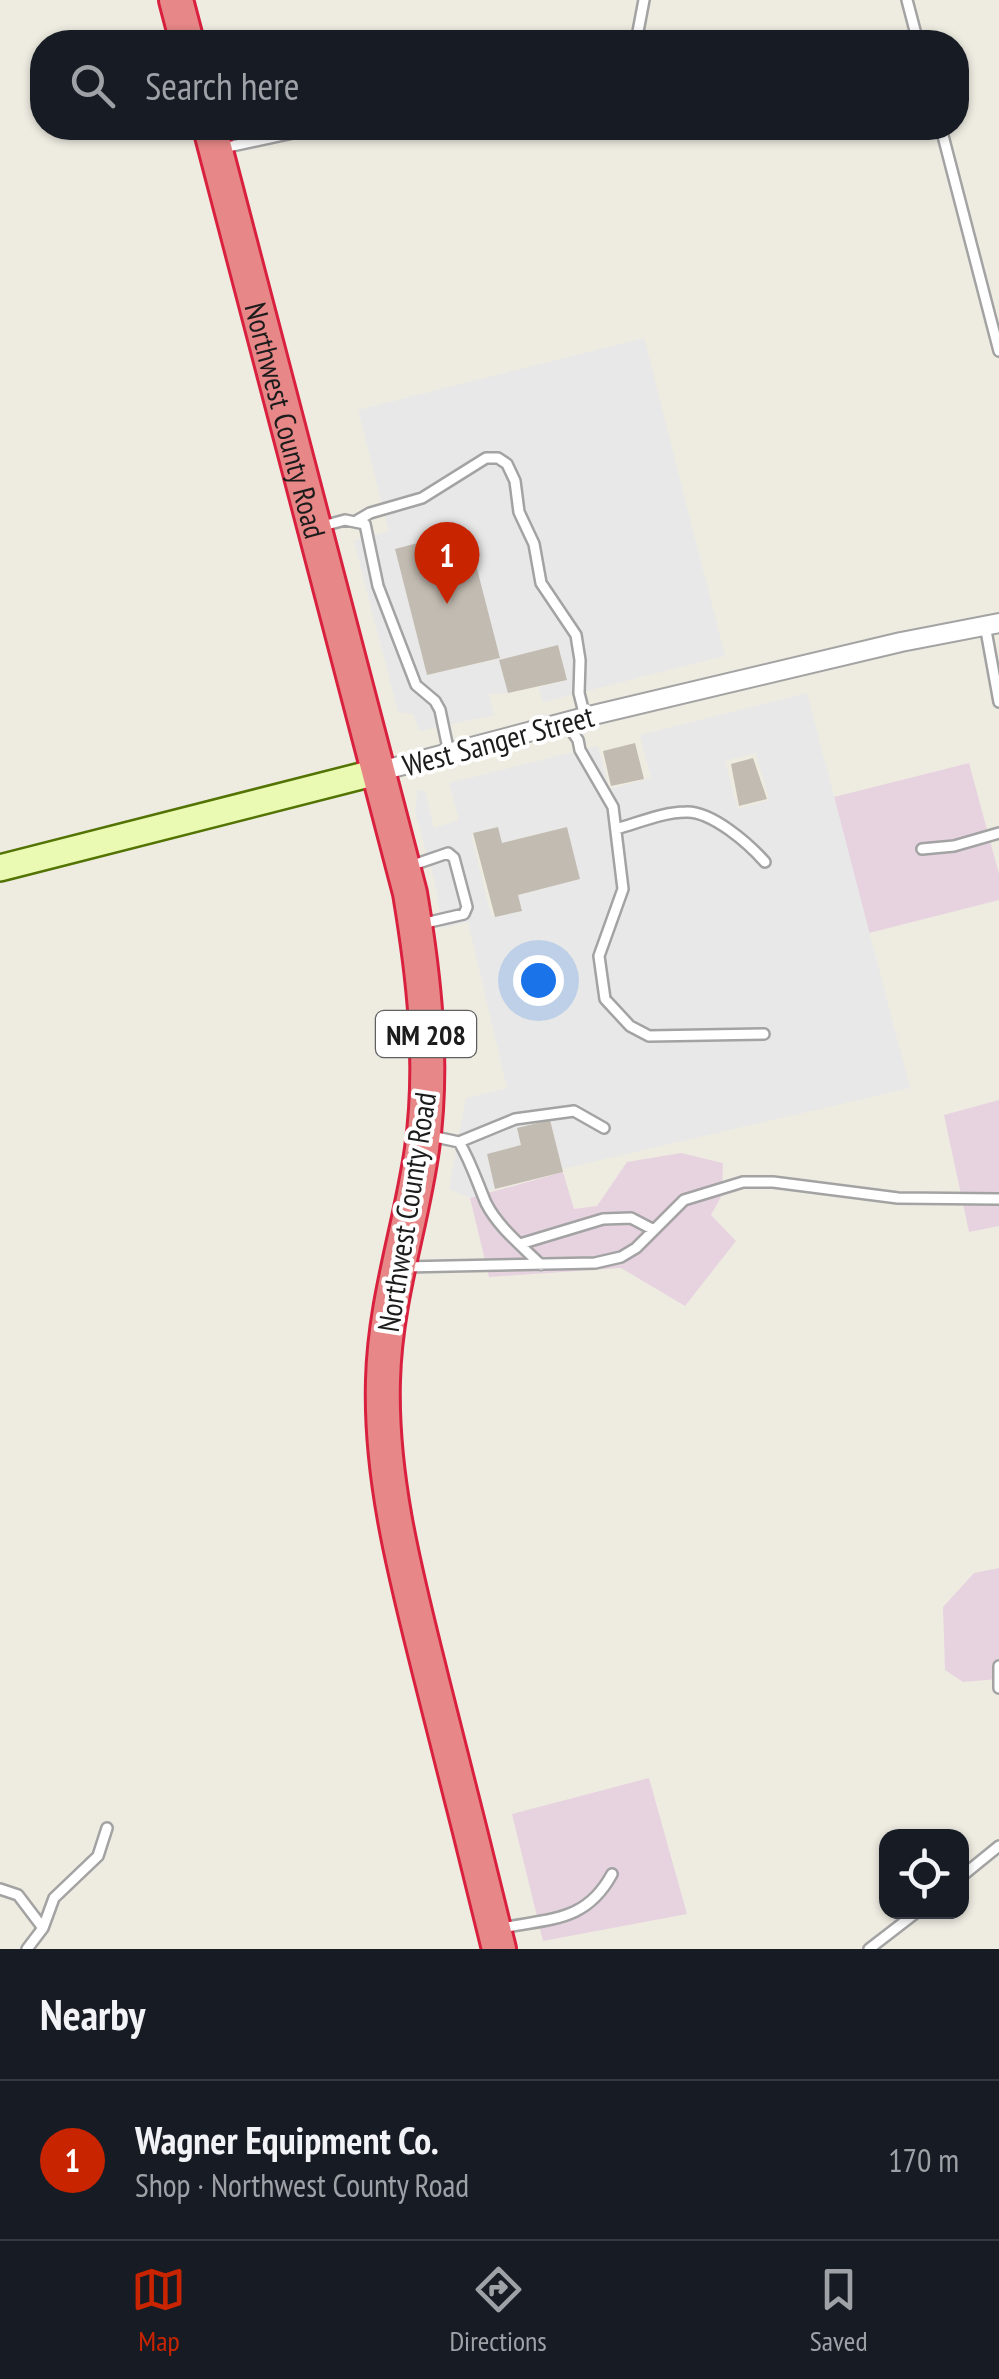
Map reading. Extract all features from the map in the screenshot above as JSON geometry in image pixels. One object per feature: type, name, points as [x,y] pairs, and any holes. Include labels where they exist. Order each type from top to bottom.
[{"type":"highway","points":[[176,0],[185,30]]},
{"type":"highway","name":"Northwest County Road","points":[[213,140],[415,926],[425,991],[427,1098],[424,1134],[396,1266],[382,1380],[384,1452],[403,1564],[497,1940]]},
{"type":"main road","name":"West Sanger Street","points":[[0,868],[377,772]]},
{"type":"street","name":"West Sanger Street","points":[[377,772],[585,717],[992,624]]},
{"type":"lane","points":[[638,30],[644,0]]},
{"type":"lane","points":[[907,0],[915,30]]},
{"type":"lane","points":[[944,140],[999,351]]},
{"type":"lane","points":[[358,520],[370,512],[422,498],[486,458],[498,458],[507,464],[519,512],[534,544],[541,583],[576,634],[579,693],[585,717]]},
{"type":"lane","points":[[315,528],[346,520],[365,524],[378,586],[416,685],[435,700],[440,710],[449,753]]},
{"type":"lane","points":[[992,624],[999,702]]},
{"type":"lane","points":[[566,723],[613,807],[623,889],[599,956],[604,998],[630,1026],[649,1036],[764,1034]]},
{"type":"lane","points":[[616,829],[689,811],[748,843],[765,862]]},
{"type":"lane","points":[[922,849],[954,846],[999,832]]},
{"type":"lane","points":[[403,869],[448,853],[454,858],[467,908],[464,914],[415,926]]},
{"type":"lane","points":[[424,1134],[459,1142],[515,1119],[574,1110],[604,1128]]},
{"type":"lane","points":[[459,1142],[488,1206],[541,1265]]},
{"type":"lane","points":[[396,1266],[595,1263],[636,1248],[684,1200],[743,1182],[773,1182],[898,1198],[999,1199]]},
{"type":"lane","points":[[520,1244],[603,1219],[631,1218],[654,1230]]},
{"type":"lane","points":[[999,1666],[999,1688]]},
{"type":"lane","points":[[27,1949],[43,1928],[54,1898],[98,1856],[107,1828]]},
{"type":"lane","points":[[969,1870],[999,1846]]},
{"type":"lane","points":[[497,1940],[581,1911],[601,1894],[612,1874]]},
{"type":"lane","points":[[0,1889],[18,1896],[43,1928]]},
{"type":"lane","points":[[869,1949],[908,1919]]},
{"type":"shaded area","points":[[644,338],[725,656],[543,702],[539,687],[567,680],[558,645],[500,660],[508,693],[489,694],[494,715],[419,731],[413,714],[398,712],[354,541],[389,531],[358,410]],"holes":[[[395,549],[499,659],[427,675]]]},
{"type":"shaded area","points":[[807,693],[910,1088],[562,1169],[550,1121],[521,1145],[487,1154],[495,1189],[470,1198],[449,1189],[466,1098],[507,1088],[468,922],[442,928],[435,882],[415,812],[417,791],[425,790],[434,828],[459,820],[449,783],[598,746],[609,789],[651,778],[640,735]],"holes":[[[756,753],[769,800],[738,809],[725,761]],[[498,827],[502,843],[567,827],[580,879],[518,895],[522,911],[491,915],[471,834]]]},
{"type":"shaded area","points":[[969,763],[999,874],[999,900],[869,933],[834,797]]},
{"type":"shaded area","points":[[999,1100],[999,1226],[969,1232],[944,1115]]},
{"type":"shaded area","points":[[681,1153],[723,1163],[722,1195],[711,1215],[736,1241],[685,1306],[621,1268],[489,1277],[470,1198],[563,1172],[574,1209],[597,1206],[627,1162]]},
{"type":"shaded area","points":[[999,1568],[999,1679],[963,1682],[945,1670],[943,1607],[974,1573]]},
{"type":"shaded area","points":[[649,1778],[687,1914],[543,1941],[512,1814]]},
{"type":"building","points":[[467,530],[500,658],[427,675],[395,549]]},
{"type":"building","points":[[558,645],[567,680],[508,693],[499,660]]},
{"type":"building","points":[[635,743],[644,779],[611,786],[603,751]]},
{"type":"building","points":[[753,758],[767,799],[739,806],[731,764]]},
{"type":"building","points":[[498,827],[502,843],[567,827],[580,879],[518,895],[522,911],[495,917],[473,833]]},
{"type":"building","points":[[550,1120],[563,1172],[495,1189],[487,1154],[521,1145],[517,1128]]},
{"type":"place","name":"Wagner Equipment Co.","points":[[447,604]]}]
